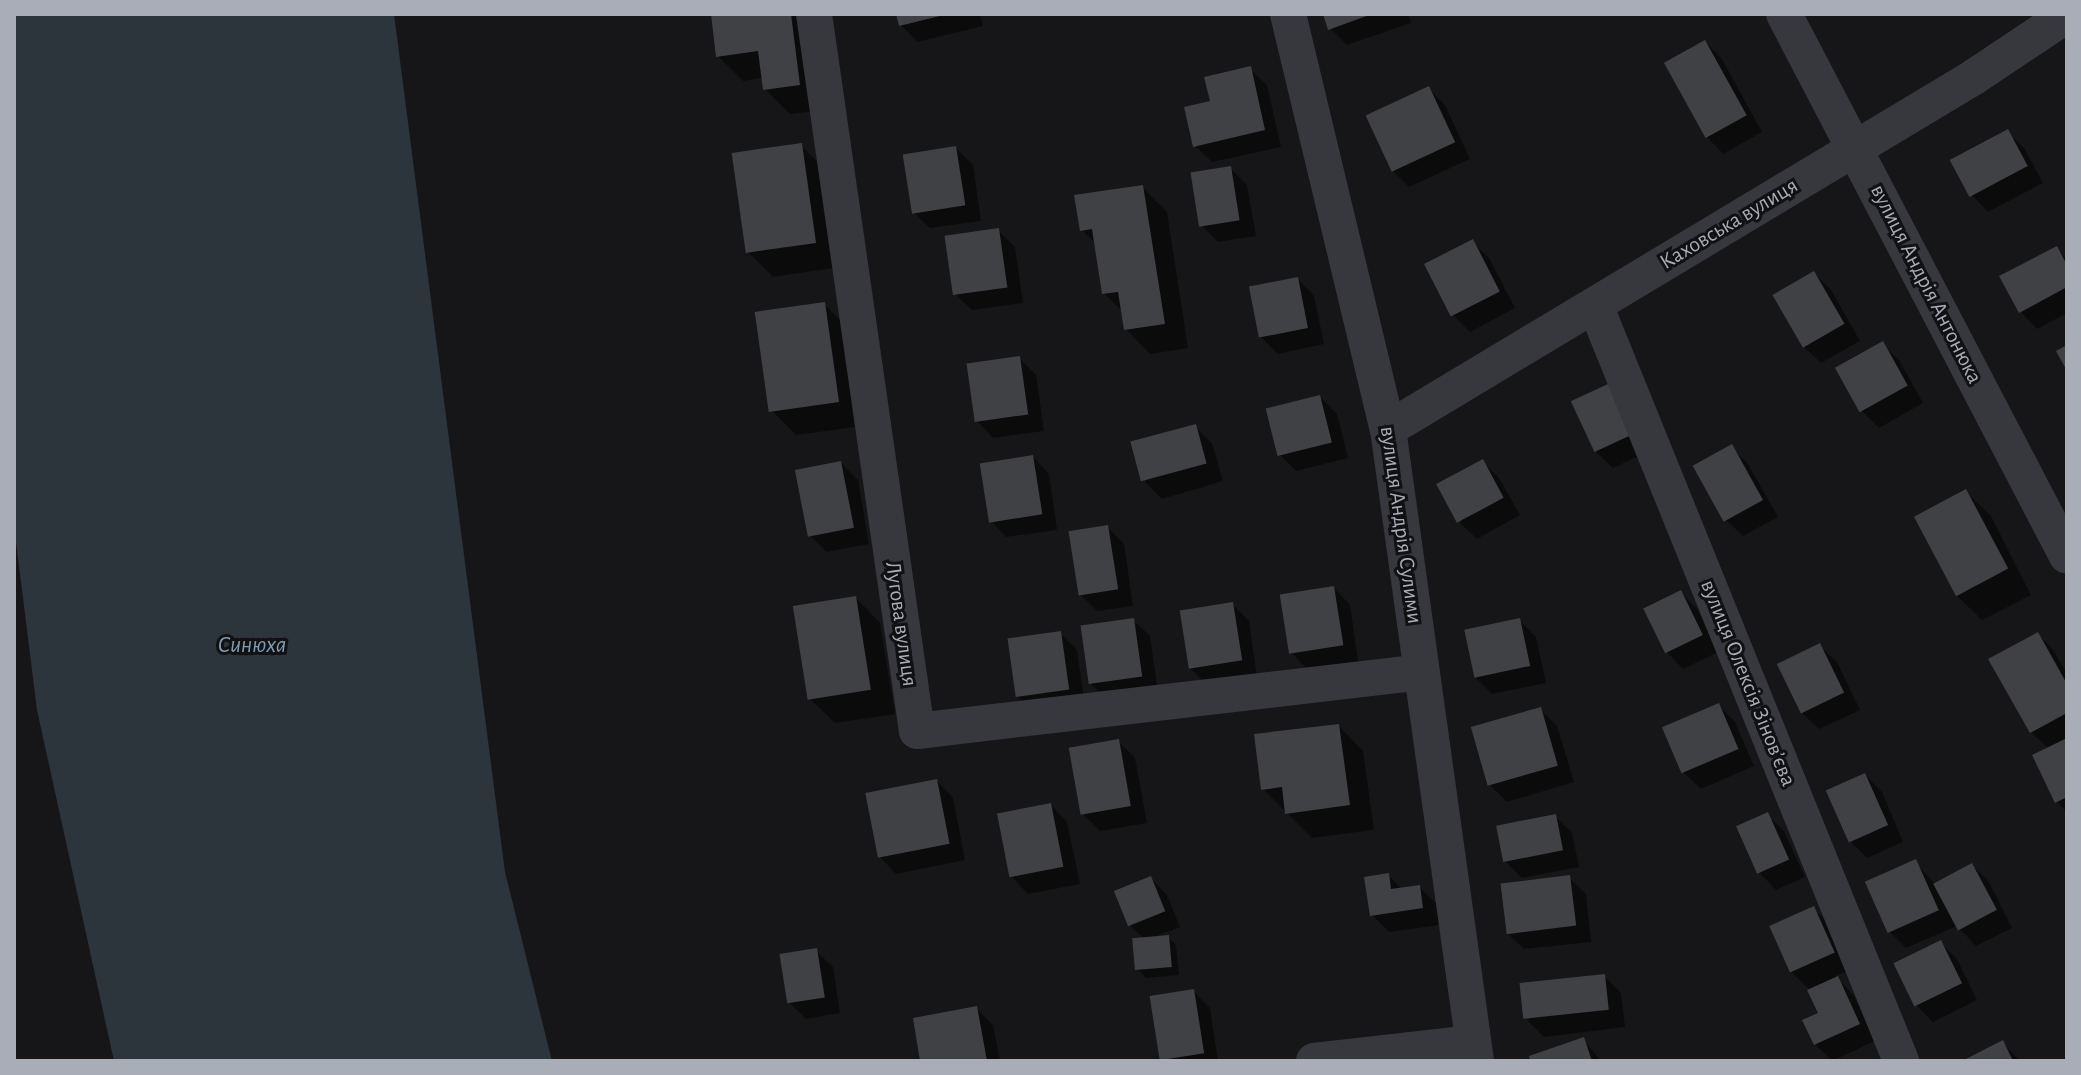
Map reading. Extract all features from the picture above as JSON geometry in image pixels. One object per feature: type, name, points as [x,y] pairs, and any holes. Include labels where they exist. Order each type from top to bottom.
[{"type":"street","name":"Лугова вулиця","points":[[814,14],[917,731],[1422,672]]},
{"type":"street","name":"вулиця Андрія Сулими","points":[[1288,14],[1388,429],[1475,1052],[1314,1061]]},
{"type":"street","name":"вулиця Андрія Антонюка","points":[[1784,14],[2067,556]]},
{"type":"street","name":"Каховська вулиця","points":[[1388,429],[1856,149],[1974,77],[2067,15]]},
{"type":"street","name":"вулиця Олексія Зіновʼєва","points":[[1595,305],[1901,1061]]},
{"type":"water","name":"Синюха","points":[[14,14],[394,14],[505,872],[552,1061],[114,1061],[37,710],[14,526]]},
{"type":"building","points":[[711,14],[791,14],[800,85],[763,90],[758,51],[716,57]]},
{"type":"building","points":[[896,14],[944,14],[944,15],[899,26]]},
{"type":"building","points":[[1323,14],[1372,14],[1328,30]]},
{"type":"building","points":[[1705,40],[1747,115],[1706,138],[1664,63]]},
{"type":"building","points":[[1251,66],[1265,130],[1193,147],[1184,107],[1210,101],[1204,77]]},
{"type":"building","points":[[1429,86],[1455,142],[1392,172],[1366,116]]},
{"type":"building","points":[[2008,129],[2028,166],[1969,197],[1950,160]]},
{"type":"building","points":[[802,143],[816,243],[746,253],[732,153]]},
{"type":"building","points":[[956,146],[965,205],[912,214],[903,154]]},
{"type":"building","points":[[1231,166],[1240,220],[1199,227],[1191,172]]},
{"type":"building","points":[[1143,185],[1165,324],[1124,330],[1118,292],[1102,294],[1092,229],[1080,231],[1074,195]]},
{"type":"building","points":[[999,228],[1007,287],[953,295],[945,236]]},
{"type":"building","points":[[1473,239],[1500,292],[1451,317],[1424,264]]},
{"type":"building","points":[[2057,246],[2067,265],[2067,287],[2019,313],[1999,276]]},
{"type":"building","points":[[1814,271],[1844,324],[1803,348],[1772,295]]},
{"type":"building","points":[[1298,277],[1308,328],[1259,338],[1249,287]]},
{"type":"building","points":[[825,302],[839,402],[769,412],[755,312]]},
{"type":"building","points":[[1883,341],[1908,386],[1860,412],[1835,368]]},
{"type":"building","points":[[2067,345],[2067,371],[2056,351]]},
{"type":"building","points":[[1020,356],[1028,414],[975,422],[967,364]]},
{"type":"building","points":[[1608,384],[1632,435],[1595,452],[1571,401]]},
{"type":"building","points":[[1320,395],[1332,443],[1278,456],[1266,409]]},
{"type":"building","points":[[1196,424],[1207,464],[1141,481],[1130,442]]},
{"type":"building","points":[[1732,444],[1763,500],[1724,522],[1693,466]]},
{"type":"building","points":[[1033,455],[1042,514],[989,523],[980,463]]},
{"type":"building","points":[[1483,459],[1504,498],[1457,523],[1436,484]]},
{"type":"building","points":[[841,461],[854,528],[808,537],[795,470]]},
{"type":"building","points":[[1966,489],[2008,568],[1956,596],[1914,517]]},
{"type":"building","points":[[1108,525],[1118,589],[1079,595],[1068,531]]},
{"type":"building","points":[[1334,586],[1343,645],[1289,654],[1280,595]]},
{"type":"building","points":[[1681,590],[1703,635],[1665,653],[1643,608]]},
{"type":"building","points":[[856,596],[871,690],[808,700],[793,606]]},
{"type":"building","points":[[1233,602],[1242,660],[1189,669],[1180,610]]},
{"type":"building","points":[[1134,618],[1142,676],[1089,684],[1081,626]]},
{"type":"building","points":[[1520,618],[1530,666],[1474,678],[1464,630]]},
{"type":"building","points":[[1061,631],[1069,689],[1016,697],[1008,639]]},
{"type":"building","points":[[2038,632],[2067,684],[2067,713],[2030,733],[1988,659]]},
{"type":"building","points":[[1820,643],[1844,692],[1801,713],[1777,664]]},
{"type":"building","points":[[1719,703],[1739,749],[1681,773],[1662,727]]},
{"type":"building","points":[[1541,707],[1558,766],[1488,786],[1471,727]]},
{"type":"building","points":[[1339,724],[1350,805],[1285,814],[1282,787],[1261,790],[1254,734]]},
{"type":"building","points":[[2067,738],[2067,797],[2055,803],[2032,755]]},
{"type":"building","points":[[1119,739],[1131,806],[1081,815],[1069,748]]},
{"type":"building","points":[[1865,773],[1888,825],[1849,843],[1826,790]]},
{"type":"building","points":[[937,779],[950,844],[878,858],[865,793]]},
{"type":"building","points":[[1051,803],[1063,867],[1009,877],[997,813]]},
{"type":"building","points":[[1768,812],[1789,860],[1757,874],[1736,826]]},
{"type":"building","points":[[1556,814],[1563,850],[1503,862],[1496,826]]},
{"type":"building","points":[[1916,859],[1939,910],[1888,933],[1865,882]]},
{"type":"building","points":[[1972,863],[1997,910],[1958,930],[1933,884]]},
{"type":"building","points":[[1389,873],[1391,889],[1420,885],[1423,908],[1370,916],[1364,877]]},
{"type":"building","points":[[1570,875],[1576,926],[1507,934],[1501,884]]},
{"type":"building","points":[[1151,876],[1165,911],[1128,926],[1114,891]]},
{"type":"building","points":[[1814,906],[1835,953],[1790,973],[1769,926]]},
{"type":"building","points":[[1169,935],[1172,967],[1135,970],[1132,938]]},
{"type":"building","points":[[1941,940],[1962,983],[1914,1006],[1893,963]]},
{"type":"building","points":[[817,948],[825,997],[787,1003],[779,954]]},
{"type":"building","points":[[1605,974],[1609,1010],[1523,1019],[1519,983]]},
{"type":"building","points":[[1838,976],[1860,1024],[1814,1045],[1802,1020],[1818,1013],[1807,990]]},
{"type":"building","points":[[1194,989],[1204,1053],[1160,1060],[1150,996]]},
{"type":"building","points":[[977,1006],[987,1061],[920,1061],[913,1018]]},
{"type":"building","points":[[1584,1037],[1592,1061],[1530,1061],[1529,1056]]},
{"type":"building","points":[[2003,1040],[2013,1061],[1962,1061]]}]
